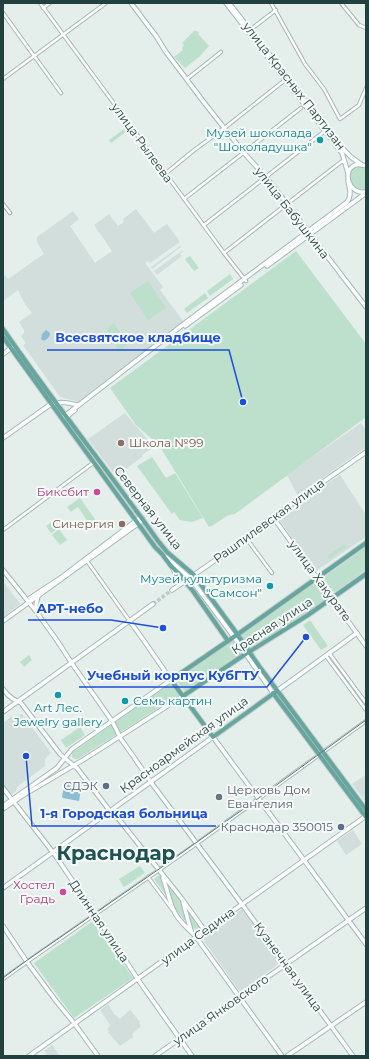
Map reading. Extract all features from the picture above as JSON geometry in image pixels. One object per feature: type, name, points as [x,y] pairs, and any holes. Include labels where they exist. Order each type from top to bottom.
[{"type":"main road","name":"Северная улица","points":[[3,329],[13,347],[53,404],[167,552],[192,576],[366,816]]},
{"type":"main road","name":"Северная улица","points":[[3,336],[13,347]]},
{"type":"main road","name":"Северная улица","points":[[64,417],[94,462],[155,547],[185,581],[209,612],[228,641]]},
{"type":"main road","name":"Красная улица","points":[[171,680],[236,636],[366,543]]},
{"type":"main road","name":"Красная улица","points":[[183,696],[247,653],[296,623],[366,574]]},
{"type":"main road","points":[[171,680],[213,737]]},
{"type":"main road","name":"Красноармейская улица","points":[[213,737],[275,692]]},
{"type":"main road","name":"Северная улица","points":[[321,754],[366,810]]},
{"type":"street","name":"улица Рылеева","points":[[40,3],[245,280]]},
{"type":"street","points":[[44,8],[50,3]]},
{"type":"street","points":[[3,79],[106,3]]},
{"type":"street","name":"улица Бабушкина","points":[[131,3],[224,128],[266,177],[366,307]]},
{"type":"street","name":"улица Красных Партизан","points":[[226,3],[342,154],[348,173],[350,194],[348,201],[309,233]]},
{"type":"street","name":"улица Красных Партизан","points":[[229,3],[345,151],[364,166]]},
{"type":"street","points":[[271,3],[305,64],[324,89],[340,119],[359,105],[366,88]]},
{"type":"street","points":[[343,4],[359,25],[366,28]]},
{"type":"street","points":[[250,30],[276,10]]},
{"type":"street","points":[[3,13],[61,93]]},
{"type":"street","points":[[187,79],[221,52]]},
{"type":"street","points":[[166,174],[193,151],[285,80]]},
{"type":"street","points":[[184,199],[301,108]]},
{"type":"street","points":[[203,225],[325,131]]},
{"type":"street","points":[[224,253],[344,160]]},
{"type":"street","points":[[348,173],[353,166],[364,166]]},
{"type":"street","points":[[348,181],[350,186],[356,190],[366,192]]},
{"type":"street","points":[[64,417],[195,315],[366,192]]},
{"type":"street","points":[[3,204],[10,213]]},
{"type":"street","points":[[64,417],[245,280]]},
{"type":"street","points":[[3,354],[13,347]]},
{"type":"street","points":[[3,438],[53,404],[62,402],[78,405]]},
{"type":"street","name":"Рашпилевская улица","points":[[172,590],[366,452]]},
{"type":"street","points":[[3,530],[94,462]]},
{"type":"street","name":"улица Хакурате","points":[[273,517],[366,646]]},
{"type":"street","points":[[3,620],[142,519]]},
{"type":"street","points":[[28,601],[38,596],[87,561],[137,522]]},
{"type":"street","points":[[246,538],[272,573]]},
{"type":"street","name":"Северная улица","points":[[162,554],[192,576]]},
{"type":"street","points":[[87,561],[171,680]]},
{"type":"street","name":"Северная улица","points":[[171,566],[180,584]]},
{"type":"street","name":"Кузнечная улица","points":[[3,570],[35,610],[112,721],[120,736],[151,782],[353,1056]]},
{"type":"street","points":[[35,610],[38,596]]},
{"type":"street","points":[[3,712],[153,604]]},
{"type":"street","name":"Красноармейская улица","points":[[275,692],[357,633]]},
{"type":"street","points":[[328,654],[366,704]]},
{"type":"street","points":[[328,654],[366,710]]},
{"type":"street","name":"Красная улица","points":[[3,809],[43,777],[57,768],[72,749],[171,680]]},
{"type":"street","points":[[3,689],[13,699],[21,702],[64,758],[77,768],[182,899],[205,931]]},
{"type":"street","name":"Красная улица","points":[[3,806],[46,782],[183,696]]},
{"type":"street","points":[[3,979],[197,844],[366,721]]},
{"type":"street","points":[[213,737],[366,944]]},
{"type":"street","name":"Красноармейская улица","points":[[3,888],[213,737]]},
{"type":"street","points":[[43,777],[46,782]]},
{"type":"street","name":"Длинная улица","points":[[3,788],[53,852],[138,979],[192,1056]]},
{"type":"street","name":"улица Седина","points":[[29,1056],[366,816]]},
{"type":"street","points":[[163,875],[174,912]]},
{"type":"street","points":[[148,877],[174,912],[196,937],[282,1056]]},
{"type":"street","points":[[162,896],[166,896],[168,893]]},
{"type":"street","points":[[182,899],[191,932]]},
{"type":"street","name":"улица Янковского","points":[[155,1056],[366,908]]},
{"type":"street","points":[[3,926],[27,962],[98,1056]]},
{"type":"street","points":[[288,1056],[366,1002]]},
{"type":"shaded area","points":[[136,209],[154,233],[167,224],[180,242],[150,263],[148,261],[145,263],[163,287],[160,290],[184,322],[98,388],[95,388],[79,402],[60,397],[23,345],[26,343],[21,336],[24,333],[24,330],[19,322],[32,313],[25,304],[18,290],[3,301],[3,273],[8,279],[44,254],[37,242],[37,237],[73,211],[79,219],[70,226],[95,263],[112,251],[94,225],[109,214],[118,226],[124,222],[123,219]]},
{"type":"shaded area","points":[[180,246],[181,247],[152,269],[151,267]]},
{"type":"shaded area","points":[[183,250],[184,251],[180,254],[182,256],[157,275],[154,271]]},
{"type":"shaded area","name":"Школа №99","points":[[125,413],[154,447],[116,476],[88,439]]},
{"type":"shaded area","points":[[361,423],[366,430],[366,447],[298,496],[287,475]]},
{"type":"shaded area","points":[[340,475],[366,515],[366,537],[316,571],[278,518]]},
{"type":"shaded area","points":[[3,581],[20,604],[3,617]]},
{"type":"shaded area","points":[[22,714],[51,753],[45,759],[45,766],[17,787],[16,791],[12,794],[8,792],[3,785],[3,723],[11,717]]},
{"type":"shaded area","points":[[366,775],[366,802],[352,784]]},
{"type":"shaded area","points":[[353,830],[362,844],[346,855],[337,841]]},
{"type":"shaded area","points":[[242,909],[281,962],[240,992],[202,938]]},
{"type":"shaded area","points":[[108,1004],[114,1014],[120,1019],[130,1010],[140,1022],[139,1023],[141,1026],[132,1034],[133,1037],[120,1046],[108,1032],[109,1031],[107,1029],[110,1025],[100,1010]]},
{"type":"shaded area","points":[[52,1045],[60,1056],[48,1056],[44,1051]]},
{"type":"green space","points":[[194,31],[199,33],[198,34],[209,46],[199,57],[185,68],[174,57],[183,50],[182,48],[184,45],[182,43]]},
{"type":"green space","points":[[124,129],[126,132],[111,143],[109,140]]},
{"type":"green space","points":[[357,167],[366,169],[366,189],[356,187],[351,181],[350,173]]},
{"type":"green space","points":[[296,251],[366,344],[366,417],[235,514],[225,517],[209,527],[159,445],[136,425],[110,388]]},
{"type":"green space","points":[[190,256],[199,268],[194,271],[185,259]]},
{"type":"green space","points":[[230,274],[233,279],[210,296],[207,291]]},
{"type":"green space","points":[[148,281],[166,308],[148,320],[130,293]]},
{"type":"green space","points":[[205,293],[208,298],[187,313],[184,309]]},
{"type":"green space","points":[[114,323],[122,335],[114,340],[106,329]]},
{"type":"green space","points":[[124,340],[127,345],[119,352],[115,346]]},
{"type":"green space","points":[[152,457],[166,478],[175,473],[203,518],[192,522],[180,520],[174,512],[172,514],[137,466]]},
{"type":"green space","points":[[80,498],[97,522],[92,526],[78,507],[71,512],[67,507]]},
{"type":"green space","points":[[53,521],[59,528],[51,533],[46,526]]},
{"type":"green space","points":[[59,529],[67,540],[60,545],[52,535]]},
{"type":"green space","points":[[343,545],[347,547],[329,559],[327,556]]},
{"type":"green space","points":[[366,547],[366,570],[335,592],[332,591],[324,577]]},
{"type":"green space","points":[[315,583],[325,597],[323,602],[250,649],[240,635]]},
{"type":"green space","points":[[310,620],[328,646],[321,650],[303,625]]},
{"type":"green space","points":[[233,640],[243,653],[185,692],[176,680]]},
{"type":"green space","points":[[29,655],[32,660],[24,667],[20,662]]},
{"type":"green space","points":[[170,684],[179,695],[78,759],[72,757],[73,752]]},
{"type":"green space","points":[[80,727],[85,735],[66,748],[61,740]]},
{"type":"green space","points":[[140,866],[145,873],[124,887],[119,879]]},
{"type":"green space","points":[[159,875],[162,879],[165,894],[154,879]]},
{"type":"green space","points":[[170,888],[180,901],[186,918],[185,920],[175,909],[169,890]]},
{"type":"green space","points":[[189,913],[200,927],[196,931],[192,926]]},
{"type":"green space","points":[[93,921],[133,978],[74,1018],[34,963]]},
{"type":"water","points":[[46,330],[50,334],[46,340],[42,340],[42,334]]},
{"type":"water","points":[[65,781],[82,784],[79,801],[62,797]]},
{"type":"tunnel","points":[[153,604],[172,590]]},
{"type":"tram line","points":[[3,978],[162,867],[366,720]]},
{"type":"place","name":"Музей шоколада \"Шоколадушка\"","points":[[320,140]]},
{"type":"place","name":"Всесвятское кладбище","points":[[243,402]]},
{"type":"place","name":"Школа №99","points":[[121,443]]},
{"type":"place","name":"Биксбит","points":[[97,492]]},
{"type":"place","name":"Синергия","points":[[122,524]]},
{"type":"place","name":"Музей культуризма \"Самсон\"","points":[[270,586]]},
{"type":"place","name":"АРТ-небо","points":[[163,628]]},
{"type":"place","name":"Учебный корпус КубГТУ","points":[[306,637]]},
{"type":"place","name":"Art Лес. Jewelry gallery","points":[[58,695]]},
{"type":"place","name":"Семь картин","points":[[125,701]]},
{"type":"place","name":"1-я Городская больница","points":[[26,756]]},
{"type":"place","name":"СДЭК","points":[[106,786]]},
{"type":"place","name":"Церковь Дом Евангелия","points":[[219,797]]},
{"type":"place","name":"Краснодар 350015","points":[[341,827]]},
{"type":"place","name":"Хостел Градь","points":[[63,892]]},
{"type":"district","name":"Краснодар","points":[[116,853]]}]
